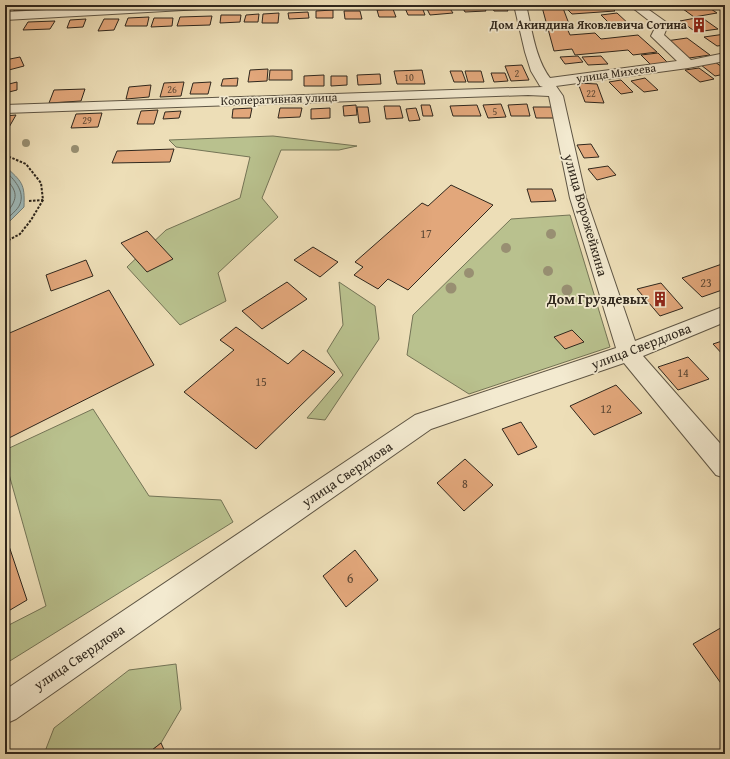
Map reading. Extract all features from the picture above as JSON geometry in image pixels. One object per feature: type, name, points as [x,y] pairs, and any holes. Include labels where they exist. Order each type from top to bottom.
[{"type":"street","points":[[5,16],[219,5]]},
{"type":"street","name":"улица Ворожейкина","points":[[520,5],[530,52],[538,71],[556,96],[578,198],[628,352],[725,467]]},
{"type":"street","name":"улица Михеева","points":[[635,5],[662,25],[657,36],[688,64]]},
{"type":"street","name":"улица Михеева","points":[[549,88],[725,57]]},
{"type":"street","name":"Кооперативная улица","points":[[5,109],[520,91],[549,88]]},
{"type":"street","name":"улица Свердлова","points":[[5,708],[423,422],[628,352],[725,314]]},
{"type":"path","points":[[5,155],[26,164],[41,183],[43,200],[31,220],[20,234],[5,242]]},
{"type":"path","points":[[30,201],[43,200]]},
{"type":"green space","points":[[273,136],[357,146],[339,150],[281,150],[262,198],[278,217],[218,273],[226,301],[180,325],[127,267],[166,230],[240,198],[250,157],[176,147],[169,140]]},
{"type":"green space","points":[[570,215],[610,347],[469,394],[407,355],[413,315],[511,219]]},
{"type":"green space","points":[[339,282],[375,306],[379,339],[325,420],[307,418],[343,375],[327,351],[343,325]]},
{"type":"green space","points":[[93,409],[149,496],[221,500],[233,522],[5,664],[5,627],[46,606],[5,460],[5,450]]},
{"type":"green space","points":[[176,664],[181,709],[161,743],[147,754],[44,754],[54,728],[129,670]]},
{"type":"water","points":[[5,166],[19,180],[23,188],[24,207],[5,226]]},
{"type":"building","points":[[15,5],[31,5],[30,10],[14,11]]},
{"type":"building","points":[[461,5],[483,5],[486,11],[465,12]]},
{"type":"building","points":[[491,5],[505,5],[508,11],[494,11]]},
{"type":"building","points":[[563,5],[609,5],[615,11],[572,14]]},
{"type":"building","points":[[705,5],[717,13],[694,17],[679,6]]},
{"type":"building","points":[[448,6],[453,13],[430,15],[426,7]]},
{"type":"building","points":[[422,7],[425,15],[408,15],[405,8]]},
{"type":"building","points":[[542,7],[563,8],[569,24],[565,24],[570,35],[595,33],[601,39],[638,35],[657,52],[633,55],[628,50],[575,55],[572,49],[554,51]]},
{"type":"building","points":[[393,9],[396,17],[379,17],[377,10]]},
{"type":"building","points":[[333,10],[333,18],[316,18],[316,11]]},
{"type":"building","points":[[344,11],[360,11],[362,19],[345,19]]},
{"type":"building","points":[[308,12],[309,18],[289,19],[288,13]]},
{"type":"building","points":[[279,13],[278,23],[262,23],[263,14]]},
{"type":"building","points":[[617,13],[631,26],[614,28],[601,15]]},
{"type":"building","points":[[259,14],[258,22],[244,22],[246,15]]},
{"type":"building","points":[[221,15],[241,15],[240,22],[220,23]]},
{"type":"building","points":[[212,16],[210,25],[177,26],[180,17]]},
{"type":"building","points":[[149,17],[147,26],[125,26],[128,18]]},
{"type":"building","name":"Дом Акиндина Яковлевича Сотина","points":[[701,17],[718,29],[696,32],[680,21]]},
{"type":"building","points":[[154,18],[173,18],[172,26],[151,27]]},
{"type":"building","points":[[86,19],[83,27],[67,28],[70,20]]},
{"type":"building","points":[[104,19],[119,19],[114,30],[98,31]]},
{"type":"building","points":[[55,21],[50,29],[23,30],[28,22]]},
{"type":"building","points":[[725,34],[725,45],[717,46],[704,37]]},
{"type":"building","points":[[687,38],[710,55],[689,58],[666,41]]},
{"type":"building","points":[[658,53],[669,64],[651,65],[641,55]]},
{"type":"building","points":[[578,56],[583,62],[565,64],[560,57]]},
{"type":"building","points":[[601,56],[608,64],[588,65],[582,57]]},
{"type":"building","points":[[20,57],[24,66],[5,71],[5,60]]},
{"type":"building","points":[[715,62],[725,69],[725,74],[715,76],[701,65]]},
{"type":"building","points":[[522,65],[529,80],[511,81],[505,66]]},
{"type":"building","points":[[699,68],[714,79],[700,82],[685,70]]},
{"type":"building","points":[[268,69],[267,81],[248,82],[250,70]]},
{"type":"building","points":[[270,70],[292,70],[292,80],[269,80]]},
{"type":"building","points":[[422,70],[425,84],[397,84],[394,71]]},
{"type":"building","points":[[450,71],[462,71],[466,82],[454,82]]},
{"type":"building","points":[[465,71],[481,71],[484,82],[468,82]]},
{"type":"building","points":[[491,73],[505,73],[508,81],[494,82]]},
{"type":"building","points":[[380,74],[381,84],[358,85],[357,75]]},
{"type":"building","points":[[324,75],[324,86],[304,86],[304,76]]},
{"type":"building","points":[[331,76],[347,76],[347,85],[331,86]]},
{"type":"building","points":[[238,78],[237,86],[221,86],[223,79]]},
{"type":"building","points":[[645,78],[658,90],[644,92],[631,81]]},
{"type":"building","points":[[621,80],[633,92],[621,94],[609,82]]},
{"type":"building","points":[[17,82],[17,90],[5,93],[5,85]]},
{"type":"building","points":[[184,82],[181,96],[160,97],[164,83]]},
{"type":"building","points":[[211,82],[208,94],[190,94],[193,83]]},
{"type":"building","points":[[578,83],[597,84],[604,103],[585,102]]},
{"type":"building","points":[[151,85],[149,97],[126,99],[129,87]]},
{"type":"building","points":[[85,89],[81,101],[49,103],[54,90]]},
{"type":"building","points":[[501,104],[506,117],[488,118],[483,105]]},
{"type":"building","points":[[527,104],[530,116],[511,116],[508,105]]},
{"type":"building","points":[[356,105],[357,115],[344,116],[343,106]]},
{"type":"building","points":[[421,105],[430,105],[433,116],[423,116]]},
{"type":"building","points":[[477,105],[481,116],[453,116],[450,106]]},
{"type":"building","points":[[384,106],[400,106],[403,118],[386,119]]},
{"type":"building","points":[[357,107],[368,107],[370,122],[359,123]]},
{"type":"building","points":[[533,107],[553,107],[555,118],[536,118]]},
{"type":"building","points":[[252,108],[250,118],[232,118],[233,109]]},
{"type":"building","points":[[280,108],[302,108],[300,117],[278,118]]},
{"type":"building","points":[[330,108],[330,118],[311,119],[311,109]]},
{"type":"building","points":[[416,108],[420,120],[409,121],[406,109]]},
{"type":"building","points":[[158,110],[154,124],[137,124],[141,111]]},
{"type":"building","points":[[181,111],[179,118],[163,119],[165,112]]},
{"type":"building","points":[[102,113],[98,127],[71,128],[76,114]]},
{"type":"building","points":[[16,115],[8,129],[5,129],[5,116]]},
{"type":"building","points":[[591,144],[599,157],[584,158],[577,145]]},
{"type":"building","points":[[174,149],[170,162],[112,163],[117,151]]},
{"type":"building","points":[[608,166],[616,175],[597,180],[588,169]]},
{"type":"building","points":[[451,185],[493,205],[408,290],[388,279],[378,289],[354,275],[363,267],[355,262],[422,203],[428,206]]},
{"type":"building","points":[[527,189],[552,189],[556,201],[531,202]]},
{"type":"building","points":[[147,231],[173,259],[147,272],[121,243]]},
{"type":"building","points":[[313,247],[338,262],[320,277],[294,260]]},
{"type":"building","points":[[86,260],[93,276],[51,291],[46,275]]},
{"type":"building","points":[[722,264],[725,267],[725,289],[702,297],[682,278]]},
{"type":"building","points":[[287,282],[307,299],[262,329],[242,311]]},
{"type":"building","name":"Дом Груздевых","points":[[661,283],[683,308],[660,316],[637,289]]},
{"type":"building","points":[[109,290],[154,365],[5,440],[5,335]]},
{"type":"building","points":[[236,327],[288,364],[303,350],[335,372],[256,449],[184,392],[234,350],[220,340]]},
{"type":"building","points":[[572,330],[584,342],[565,349],[554,337]]},
{"type":"building","points":[[725,340],[725,357],[713,344]]},
{"type":"building","points":[[688,357],[709,379],[678,390],[658,367]]},
{"type":"building","points":[[616,385],[642,413],[594,435],[570,406]]},
{"type":"building","points":[[521,422],[537,447],[518,455],[502,429]]},
{"type":"building","points":[[465,459],[493,485],[464,511],[437,483]]},
{"type":"building","points":[[8,543],[27,600],[5,613],[5,544]]},
{"type":"building","points":[[355,550],[378,580],[346,607],[323,576]]},
{"type":"building","points":[[724,626],[725,627],[725,689],[693,644]]},
{"type":"building","points":[[161,743],[166,754],[147,754]]},
{"type":"place","name":"Дом Акиндина Яковлевича Сотина","points":[[699,25]]},
{"type":"place","name":"Дом Груздевых","points":[[660,299]]}]
